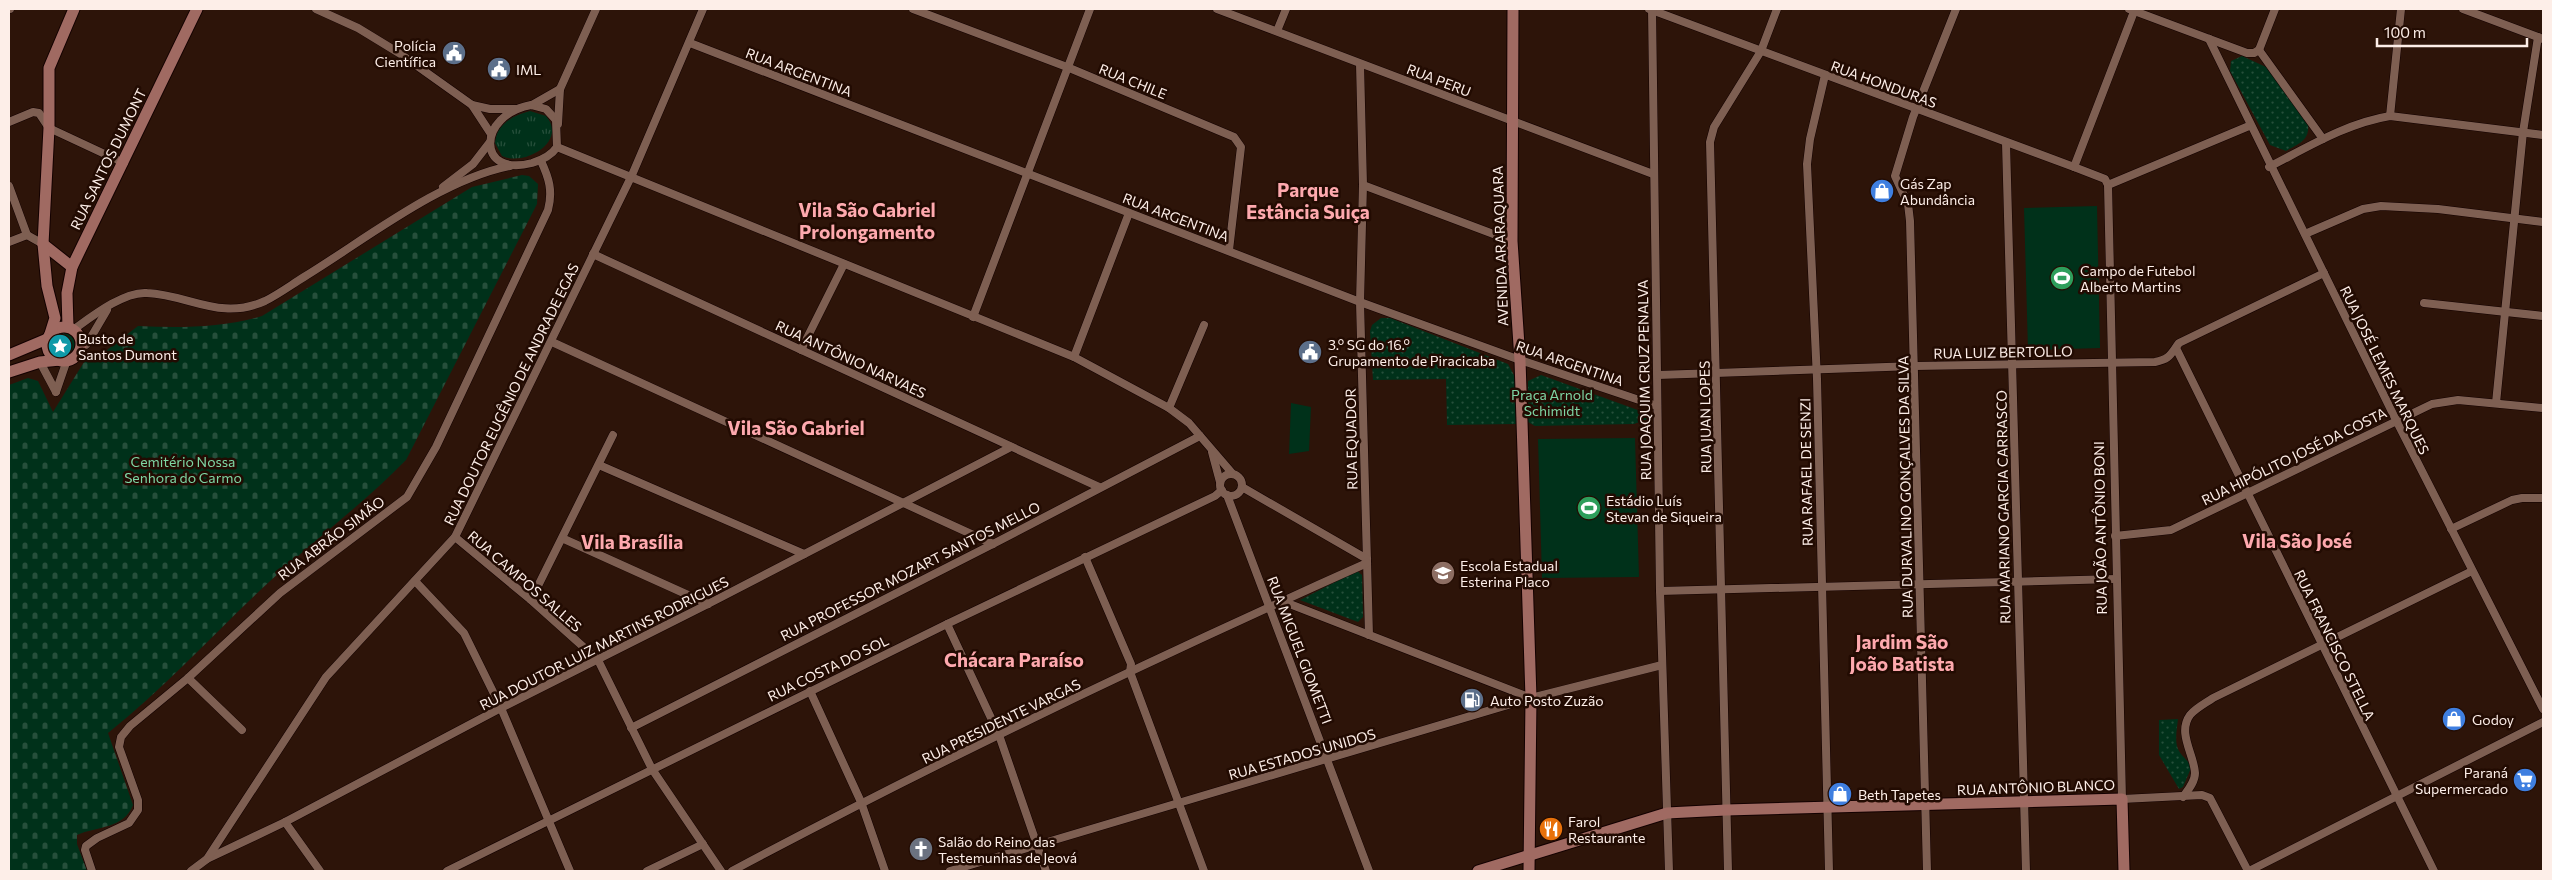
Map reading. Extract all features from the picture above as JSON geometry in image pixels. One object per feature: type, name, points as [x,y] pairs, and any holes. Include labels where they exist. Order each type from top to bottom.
[{"type":"street","points":[[64,360],[51,355],[47,345],[55,318],[47,286],[43,244],[49,128],[50,62],[74,9]]},
{"type":"street","name":"RUA SANTOS DUMONT","points":[[71,329],[67,293],[72,267],[198,9]]},
{"type":"street","points":[[316,9],[358,28],[399,52],[472,105],[490,109],[516,108],[531,105],[560,89]]},
{"type":"street","points":[[437,193],[491,170],[541,161],[557,147],[560,89],[596,9]]},
{"type":"street","name":"RUA DOUTOR EUGÊNIO DE ANDRADE EGAS","points":[[191,871],[207,859],[326,677],[455,537],[632,175],[703,9]]},
{"type":"street","name":"RUA CHILE","points":[[913,9],[1067,67],[1229,134],[1238,141],[1241,147],[1229,250]]},
{"type":"street","points":[[973,317],[1090,9]]},
{"type":"street","name":"RUA PERU","points":[[1217,9],[1653,174]]},
{"type":"street","points":[[1277,31],[1286,9]]},
{"type":"street","name":"AVENIDA ARARAQUARA","points":[[1512,9],[1512,241],[1520,360],[1531,698],[1529,871]]},
{"type":"street","name":"RUA HONDURAS","points":[[1651,9],[2074,167],[2105,179],[2108,185]]},
{"type":"street","name":"RUA JOAQUIM CRUZ PENALVA","points":[[1651,9],[1660,591],[1669,871]]},
{"type":"street","points":[[1761,51],[1777,9]]},
{"type":"street","name":"RUA DURVALINO GONÇALVES DA SILVA","points":[[1927,871],[1910,212],[1895,176],[1896,166],[1956,9]]},
{"type":"street","points":[[2074,167],[2133,10],[2254,54],[2259,50],[2275,9]]},
{"type":"street","points":[[2390,116],[2401,9]]},
{"type":"street","points":[[2463,9],[2541,38],[2523,132],[2496,403]]},
{"type":"street","name":"RUA JOSÉ LEMES MARQUES","points":[[2209,39],[2269,167],[2305,234],[2396,420],[2543,709]]},
{"type":"street","name":"RUA ARGENTINA","points":[[690,43],[1360,302],[1520,360],[1658,406]]},
{"type":"street","points":[[2259,50],[2323,138]]},
{"type":"street","name":"RUA JUAN LOPES","points":[[1728,871],[1710,142],[1714,127],[1761,51]]},
{"type":"street","name":"RUA EQUADOR","points":[[1360,64],[1363,185],[1360,302],[1369,635]]},
{"type":"street","name":"RUA RAFAEL DE SENZI","points":[[1825,75],[1810,139],[1807,164],[1817,369],[1829,871]]},
{"type":"street","points":[[472,105],[490,138],[496,158],[510,166]]},
{"type":"street","points":[[531,105],[539,106],[552,114],[558,126]]},
{"type":"street","points":[[9,355],[48,337],[58,328],[71,329],[127,297],[146,292],[210,308],[229,309],[265,301],[437,193],[473,164],[490,138],[495,125],[516,108]]},
{"type":"street","points":[[9,122],[33,112],[39,113],[49,128],[124,162]]},
{"type":"street","points":[[2269,167],[2323,138],[2376,118],[2390,116],[2543,135]]},
{"type":"street","points":[[2108,185],[2249,126]]},
{"type":"street","name":"RUA MARIANO GARCIA CARRASCO","points":[[2006,143],[2013,364],[2016,582],[2026,871]]},
{"type":"street","name":"RUA MIGUEL GIOMETTI","points":[[557,147],[632,175],[844,264],[1074,357],[1169,408],[1189,423],[1232,473]]},
{"type":"street","name":"RUA ABRÃO SIMÃO","points":[[92,871],[85,850],[86,846],[97,838],[129,823],[138,810],[138,800],[119,747],[121,737],[130,726],[188,678],[280,593],[407,497],[436,447],[548,210],[551,186],[541,161]]},
{"type":"street","points":[[1363,185],[1512,241]]},
{"type":"street","name":"RUA JOÃO ANTÔNIO BONI","points":[[2108,185],[2124,871]]},
{"type":"street","points":[[9,186],[27,235],[43,244],[72,267]]},
{"type":"street","points":[[2305,234],[2363,209],[2381,206],[2428,208],[2543,222]]},
{"type":"street","points":[[1074,357],[1129,213]]},
{"type":"street","points":[[9,242],[27,235]]},
{"type":"street","name":"RUA ANTÔNIO NARVAES","points":[[593,254],[1099,487]]},
{"type":"street","points":[[801,350],[844,264]]},
{"type":"street","name":"RUA LUIZ BERTOLLO","points":[[1658,375],[2167,360],[2179,343],[2324,273]]},
{"type":"street","points":[[2424,304],[2543,316]]},
{"type":"street","points":[[9,372],[40,362],[64,360],[76,356],[80,349],[87,344],[108,307]]},
{"type":"street","points":[[1169,408],[1204,325]]},
{"type":"street","points":[[71,329],[80,337],[80,349]]},
{"type":"street","points":[[552,342],[993,544]]},
{"type":"street","name":"RUA FRANCISCO STELLA","points":[[2176,348],[2434,871]]},
{"type":"street","points":[[40,362],[56,392],[64,360]]},
{"type":"street","name":"RUA HIPÓLITO JOSÉ DA COSTA","points":[[2115,536],[2171,530],[2246,492],[2432,404],[2458,400],[2543,408]]},
{"type":"street","points":[[531,600],[564,539],[614,434]]},
{"type":"street","name":"RUA PROFESSOR MOZART SANTOS MELLO","points":[[631,728],[993,544],[1099,487],[1200,436]]},
{"type":"street","name":"RUA DOUTOR LUIZ MARTINS RODRIGUES","points":[[207,859],[286,822],[501,708],[906,503],[1010,447]]},
{"type":"street","name":"RUA MIGUEL GIOMETTI","points":[[1211,450],[1223,489],[1369,871]]},
{"type":"street","points":[[599,465],[804,554]]},
{"type":"street","points":[[1232,473],[1241,479],[1242,487],[1235,495],[1223,489],[1224,476],[1232,473]]},
{"type":"street","points":[[1242,487],[1367,561]]},
{"type":"street","name":"RUA COSTA DO SOL","points":[[447,871],[946,624],[1215,496],[1223,489]]},
{"type":"street","points":[[2451,529],[2512,500],[2543,498]]},
{"type":"street","name":"RUA CAMPOS SALLES","points":[[455,537],[531,600],[598,660],[652,769],[721,871]]},
{"type":"street","points":[[564,539],[708,604]]},
{"type":"street","points":[[1085,557],[1131,664],[1130,672],[1180,802],[1204,871]]},
{"type":"street","name":"RUA PRESIDENTE VARGAS","points":[[732,871],[861,802],[1130,672],[1367,561]]},
{"type":"street","points":[[2183,797],[2192,785],[2195,773],[2185,736],[2187,721],[2191,714],[2212,698],[2322,646],[2472,571]]},
{"type":"street","points":[[1660,591],[2116,579]]},
{"type":"street","points":[[414,581],[464,634],[501,708],[570,871]]},
{"type":"street","points":[[1282,601],[1531,698]]},
{"type":"street","points":[[946,624],[999,735],[1046,871]]},
{"type":"street","name":"RUA ESTADOS UNIDOS","points":[[950,871],[1531,698],[1662,665]]},
{"type":"street","points":[[188,678],[242,730]]},
{"type":"street","points":[[810,691],[861,802],[884,871]]},
{"type":"street","points":[[2248,871],[2543,722]]},
{"type":"street","name":"RUA ANTÔNIO BLANCO","points":[[1478,871],[1667,813],[2024,803],[2202,795],[2210,798],[2248,871]]},
{"type":"street","points":[[286,822],[320,871]]},
{"type":"street","points":[[647,871],[703,844]]},
{"type":"green space","points":[[2242,56],[2266,67],[2272,73],[2308,124],[2307,134],[2299,144],[2286,151],[2270,145],[2230,71],[2231,61]]},
{"type":"green space","points":[[530,111],[546,116],[551,125],[552,134],[548,143],[541,150],[522,158],[502,156],[495,143],[496,136],[502,126],[512,118]]},
{"type":"green space","name":"Cemitério Nossa Senhora do Carmo","points":[[522,175],[529,176],[538,184],[537,204],[406,460],[373,492],[269,582],[170,678],[108,733],[133,805],[129,813],[117,823],[77,835],[77,844],[87,871],[9,871],[9,385],[28,378],[38,381],[53,412],[89,354],[107,350],[138,326],[216,325],[262,316],[472,187]]},
{"type":"green space","name":"Campo de Futebol Alberto Martins","points":[[2097,206],[2100,348],[2028,350],[2024,208]]},
{"type":"green space","points":[[1381,318],[1390,318],[1508,364],[1515,377],[1516,424],[1447,425],[1446,379],[1373,380],[1370,331],[1372,325]]},
{"type":"green space","points":[[66,331],[76,338],[77,342],[70,352],[66,353],[56,346],[55,342],[62,332]]},
{"type":"green space","name":"Praça Arnold Schimidt","points":[[1541,375],[1646,413],[1650,418],[1634,424],[1535,426],[1528,422],[1528,381]]},
{"type":"green space","points":[[1291,403],[1311,407],[1309,451],[1289,454]]},
{"type":"green space","name":"Estádio Luís Stevan de Siqueira","points":[[1635,438],[1639,577],[1542,578],[1538,439]]},
{"type":"green space","points":[[1357,571],[1362,575],[1363,617],[1358,622],[1300,600]]},
{"type":"green space","points":[[2178,719],[2177,748],[2191,768],[2183,787],[2179,789],[2159,755],[2159,720]]},
{"type":"place","name":"Polícia Científica","points":[[454,53]]},
{"type":"place","name":"IML","points":[[499,69]]},
{"type":"place","name":"Gás Zap Abundância","points":[[1882,191]]},
{"type":"place","name":"Campo de Futebol Alberto Martins","points":[[2062,278]]},
{"type":"place","name":"Busto de Santos Dumont","points":[[60,346]]},
{"type":"place","name":"3.º SG do 16.º Grupamento de Piracicaba","points":[[1310,352]]},
{"type":"place","name":"Estádio Luís Stevan de Siqueira","points":[[1589,508]]},
{"type":"place","name":"Escola Estadual Esterina Placo","points":[[1443,573]]},
{"type":"place","name":"Auto Posto Zuzão","points":[[1472,700]]},
{"type":"place","name":"Godoy","points":[[2454,719]]},
{"type":"place","name":"Paraná Supermercado","points":[[2525,780]]},
{"type":"place","name":"Beth Tapetes","points":[[1840,794]]},
{"type":"place","name":"Farol Restaurante","points":[[1551,829]]},
{"type":"place","name":"Salão do Reino das Testemunhas de Jeová","points":[[921,849]]},
{"type":"district","name":"Parque Estância Suiça","points":[[1308,200]]},
{"type":"district","name":"Vila São Gabriel Prolongamento","points":[[867,220]]},
{"type":"district","name":"Vila São Gabriel","points":[[796,427]]},
{"type":"district","name":"Vila São José","points":[[2297,540]]},
{"type":"district","name":"Vila Brasília","points":[[632,541]]},
{"type":"district","name":"Jardim São João Batista","points":[[1902,652]]},
{"type":"district","name":"Chácara Paraíso","points":[[1014,659]]}]
